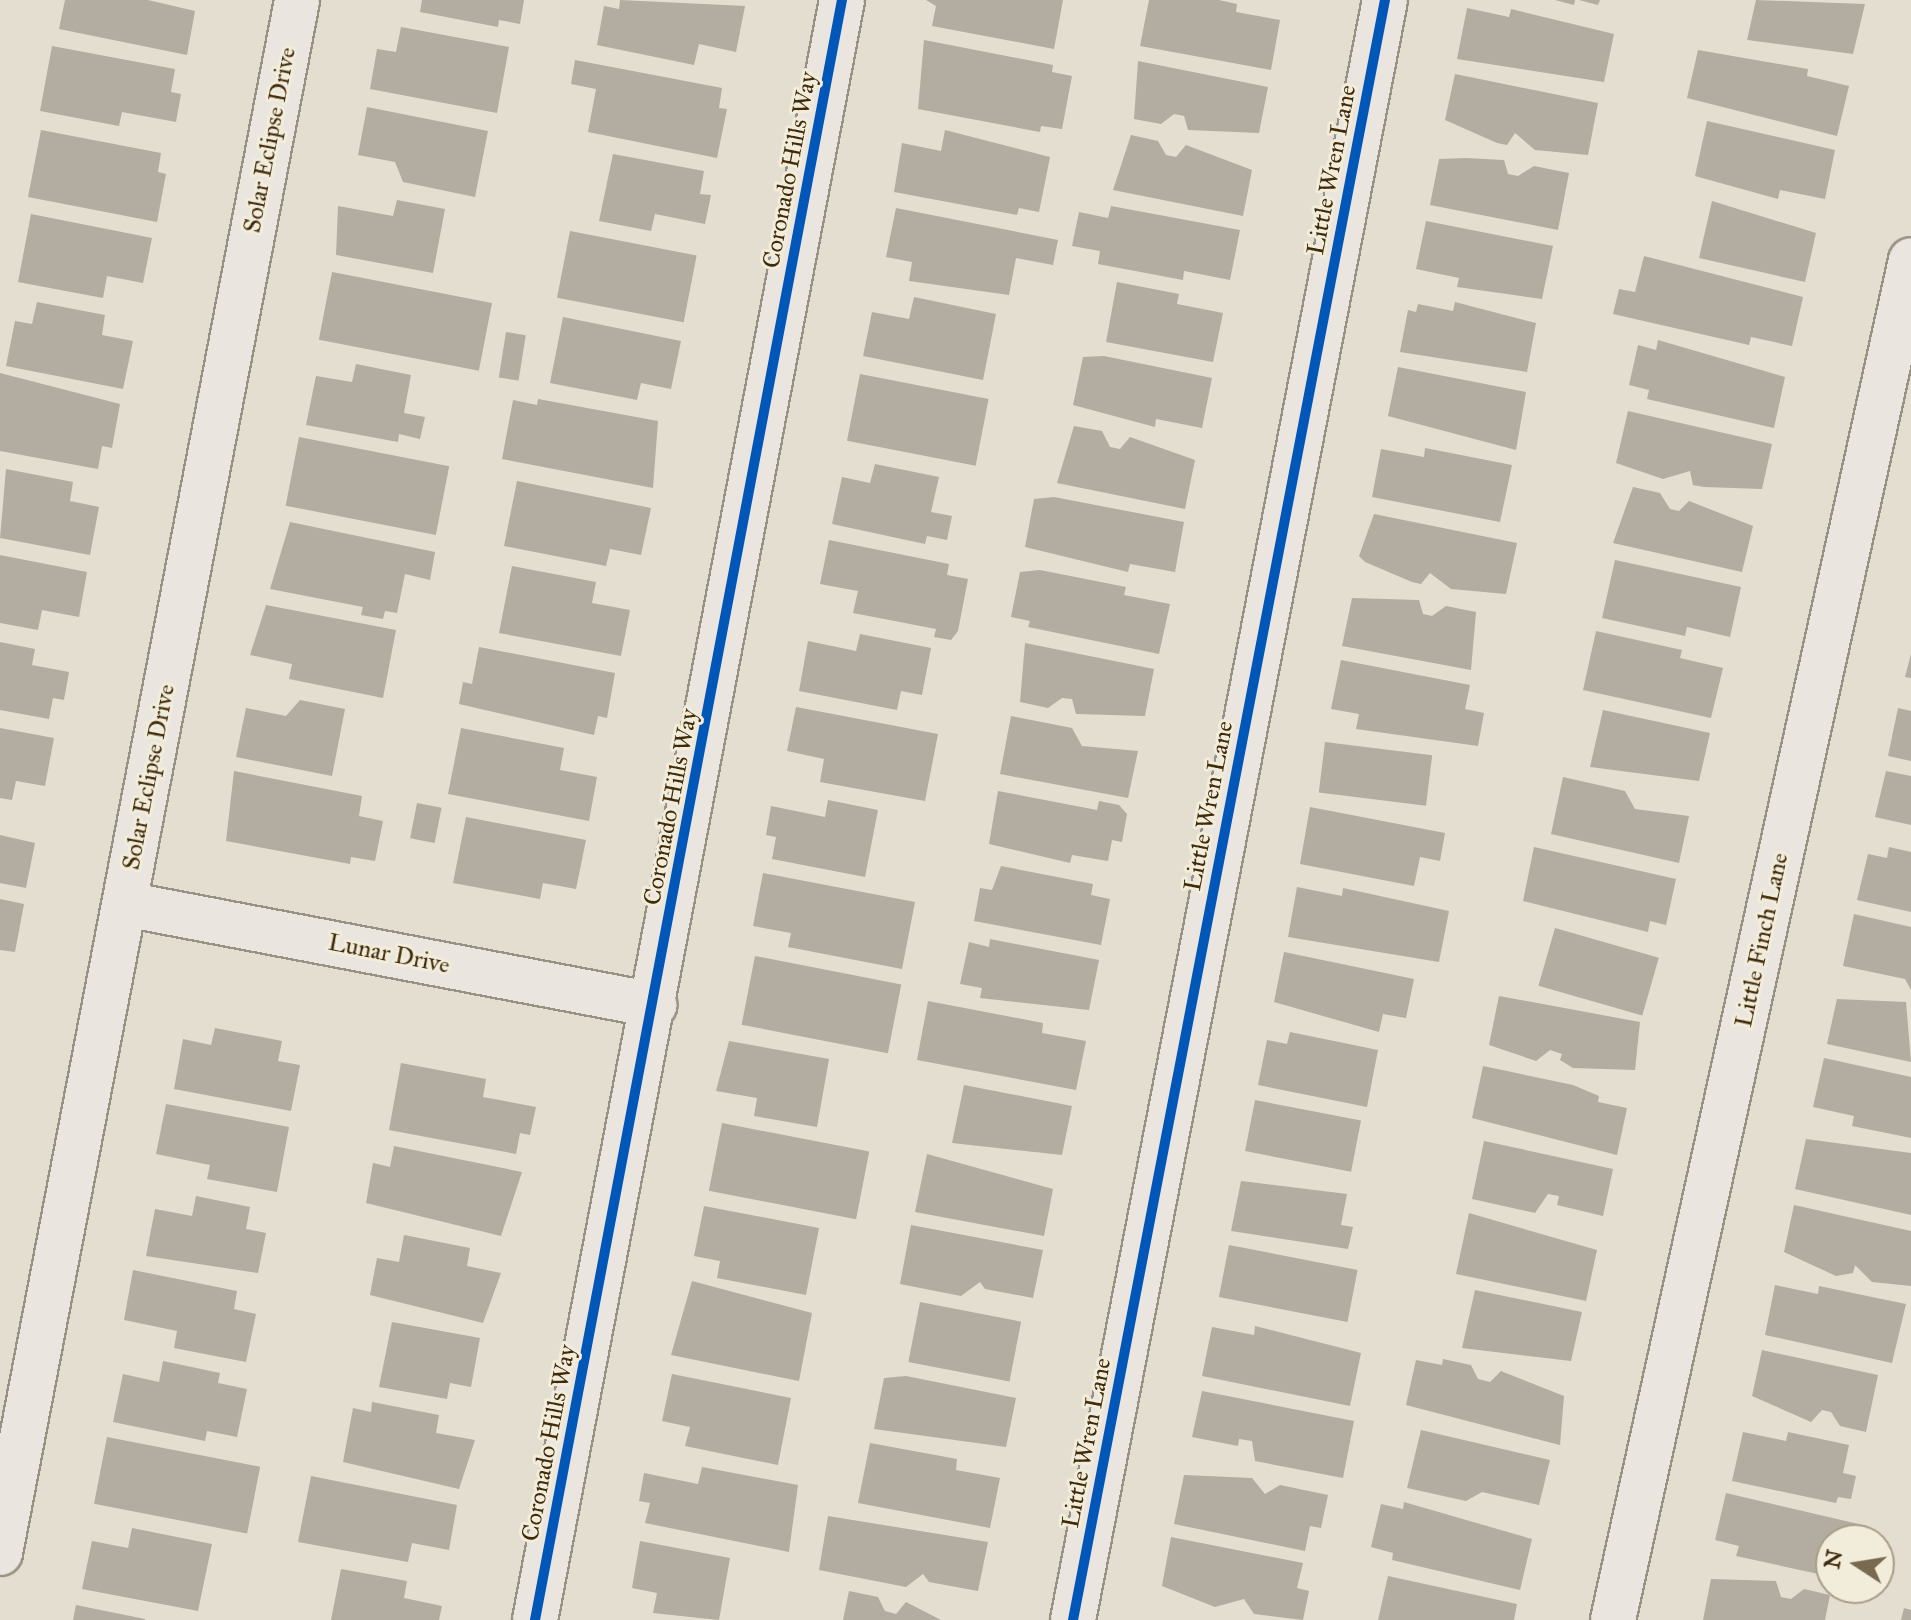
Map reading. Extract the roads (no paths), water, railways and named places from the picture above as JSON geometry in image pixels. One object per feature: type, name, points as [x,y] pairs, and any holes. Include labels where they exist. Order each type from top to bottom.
[{"type":"street","name":"Solar Eclipse Drive","points":[[0,1553],[297,0]]},
{"type":"street","name":"Coronado Hills Way","points":[[535,1620],[654,1005],[842,0]]},
{"type":"street","name":"Little Wren Lane","points":[[1073,1620],[1385,0]]},
{"type":"street","name":"Little Finch Lane","points":[[1613,1620],[1911,260]]},
{"type":"street","name":"Lunar Drive","points":[[125,904],[654,1005]]}]
